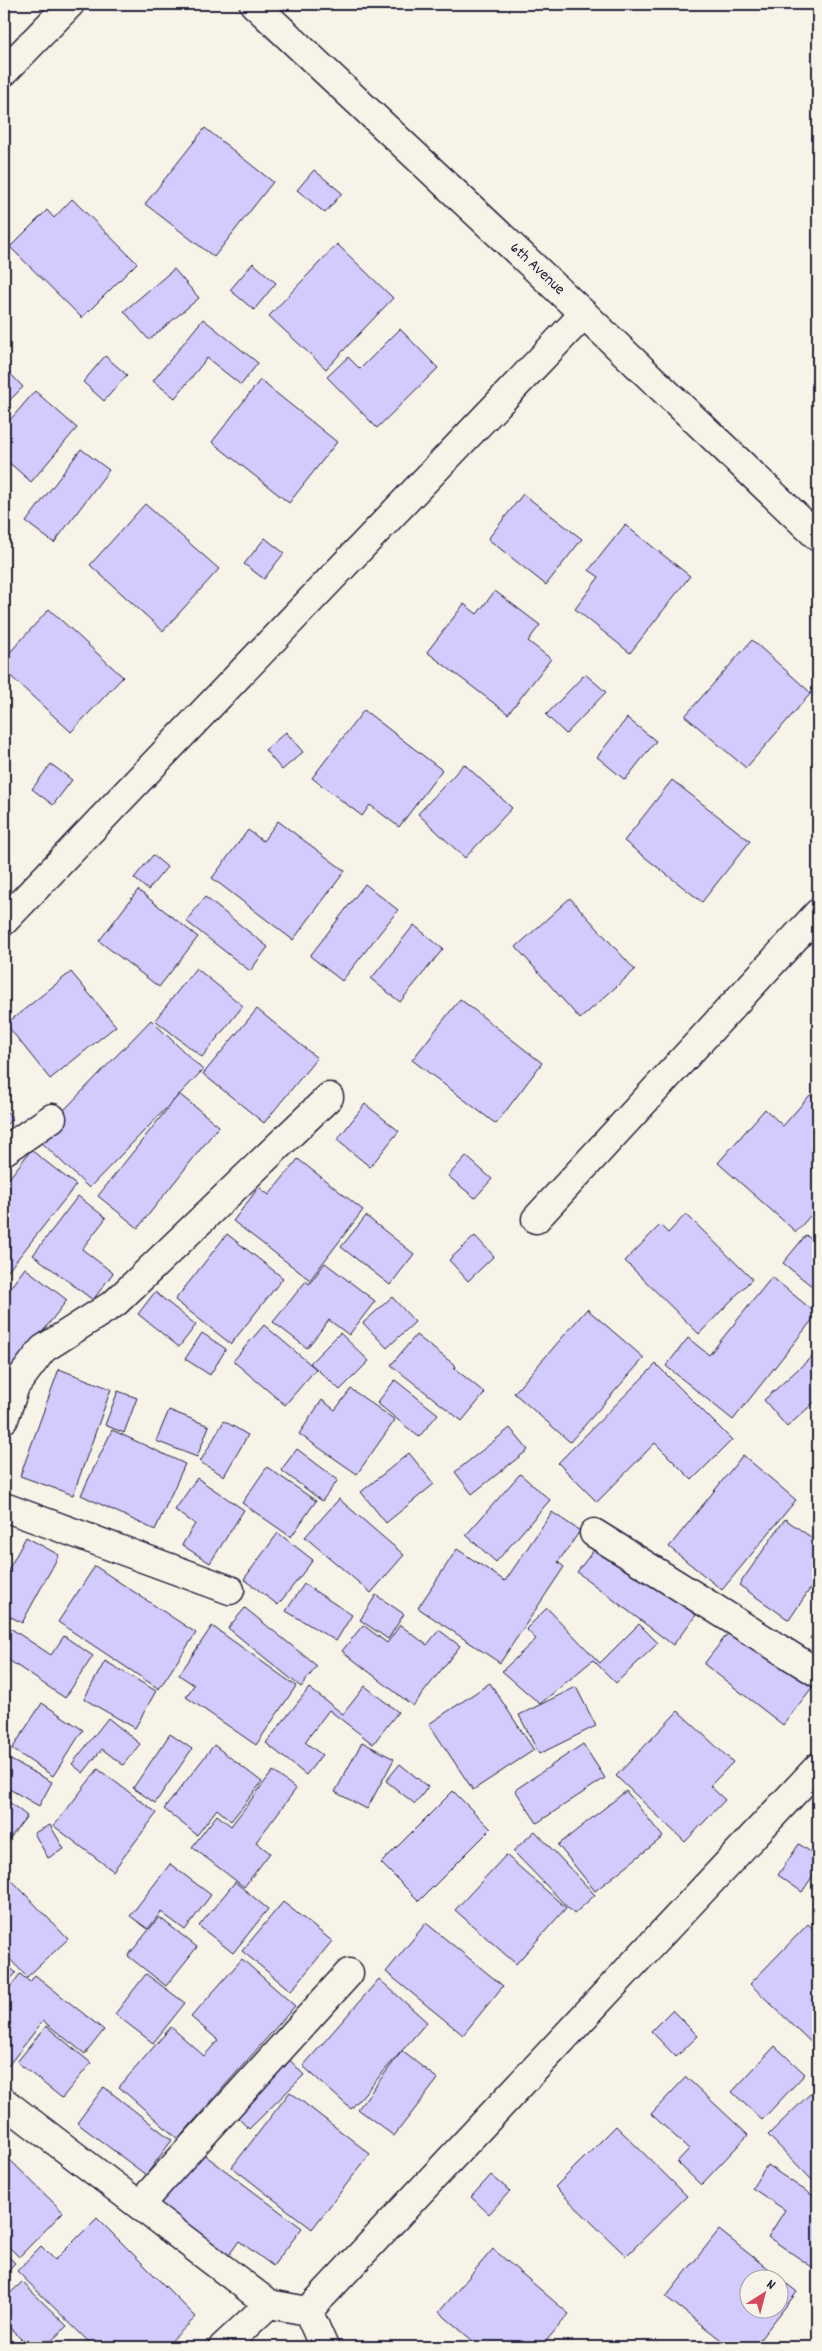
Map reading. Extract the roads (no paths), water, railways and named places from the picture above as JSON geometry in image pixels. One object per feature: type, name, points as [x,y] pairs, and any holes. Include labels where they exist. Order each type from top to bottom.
[{"type":"street","points":[[4,72],[70,4]]},
{"type":"street","name":"6th Avenue","points":[[254,4],[818,537]]},
{"type":"street","points":[[4,921],[584,314]]},
{"type":"street","points":[[536,1219],[818,913]]},
{"type":"street","points":[[4,1419],[15,1386],[42,1350],[115,1303],[329,1098]]},
{"type":"street","points":[[4,1151],[52,1118]]},
{"type":"street","points":[[4,1507],[230,1590]]},
{"type":"street","points":[[594,1533],[818,1673]]},
{"type":"street","points":[[308,2311],[818,1767]]},
{"type":"street","points":[[139,2205],[349,1973]]},
{"type":"street","points":[[4,2102],[269,2304],[308,2311]]},
{"type":"street","points":[[223,2347],[269,2304]]},
{"type":"street","points":[[308,2311],[324,2347]]}]
